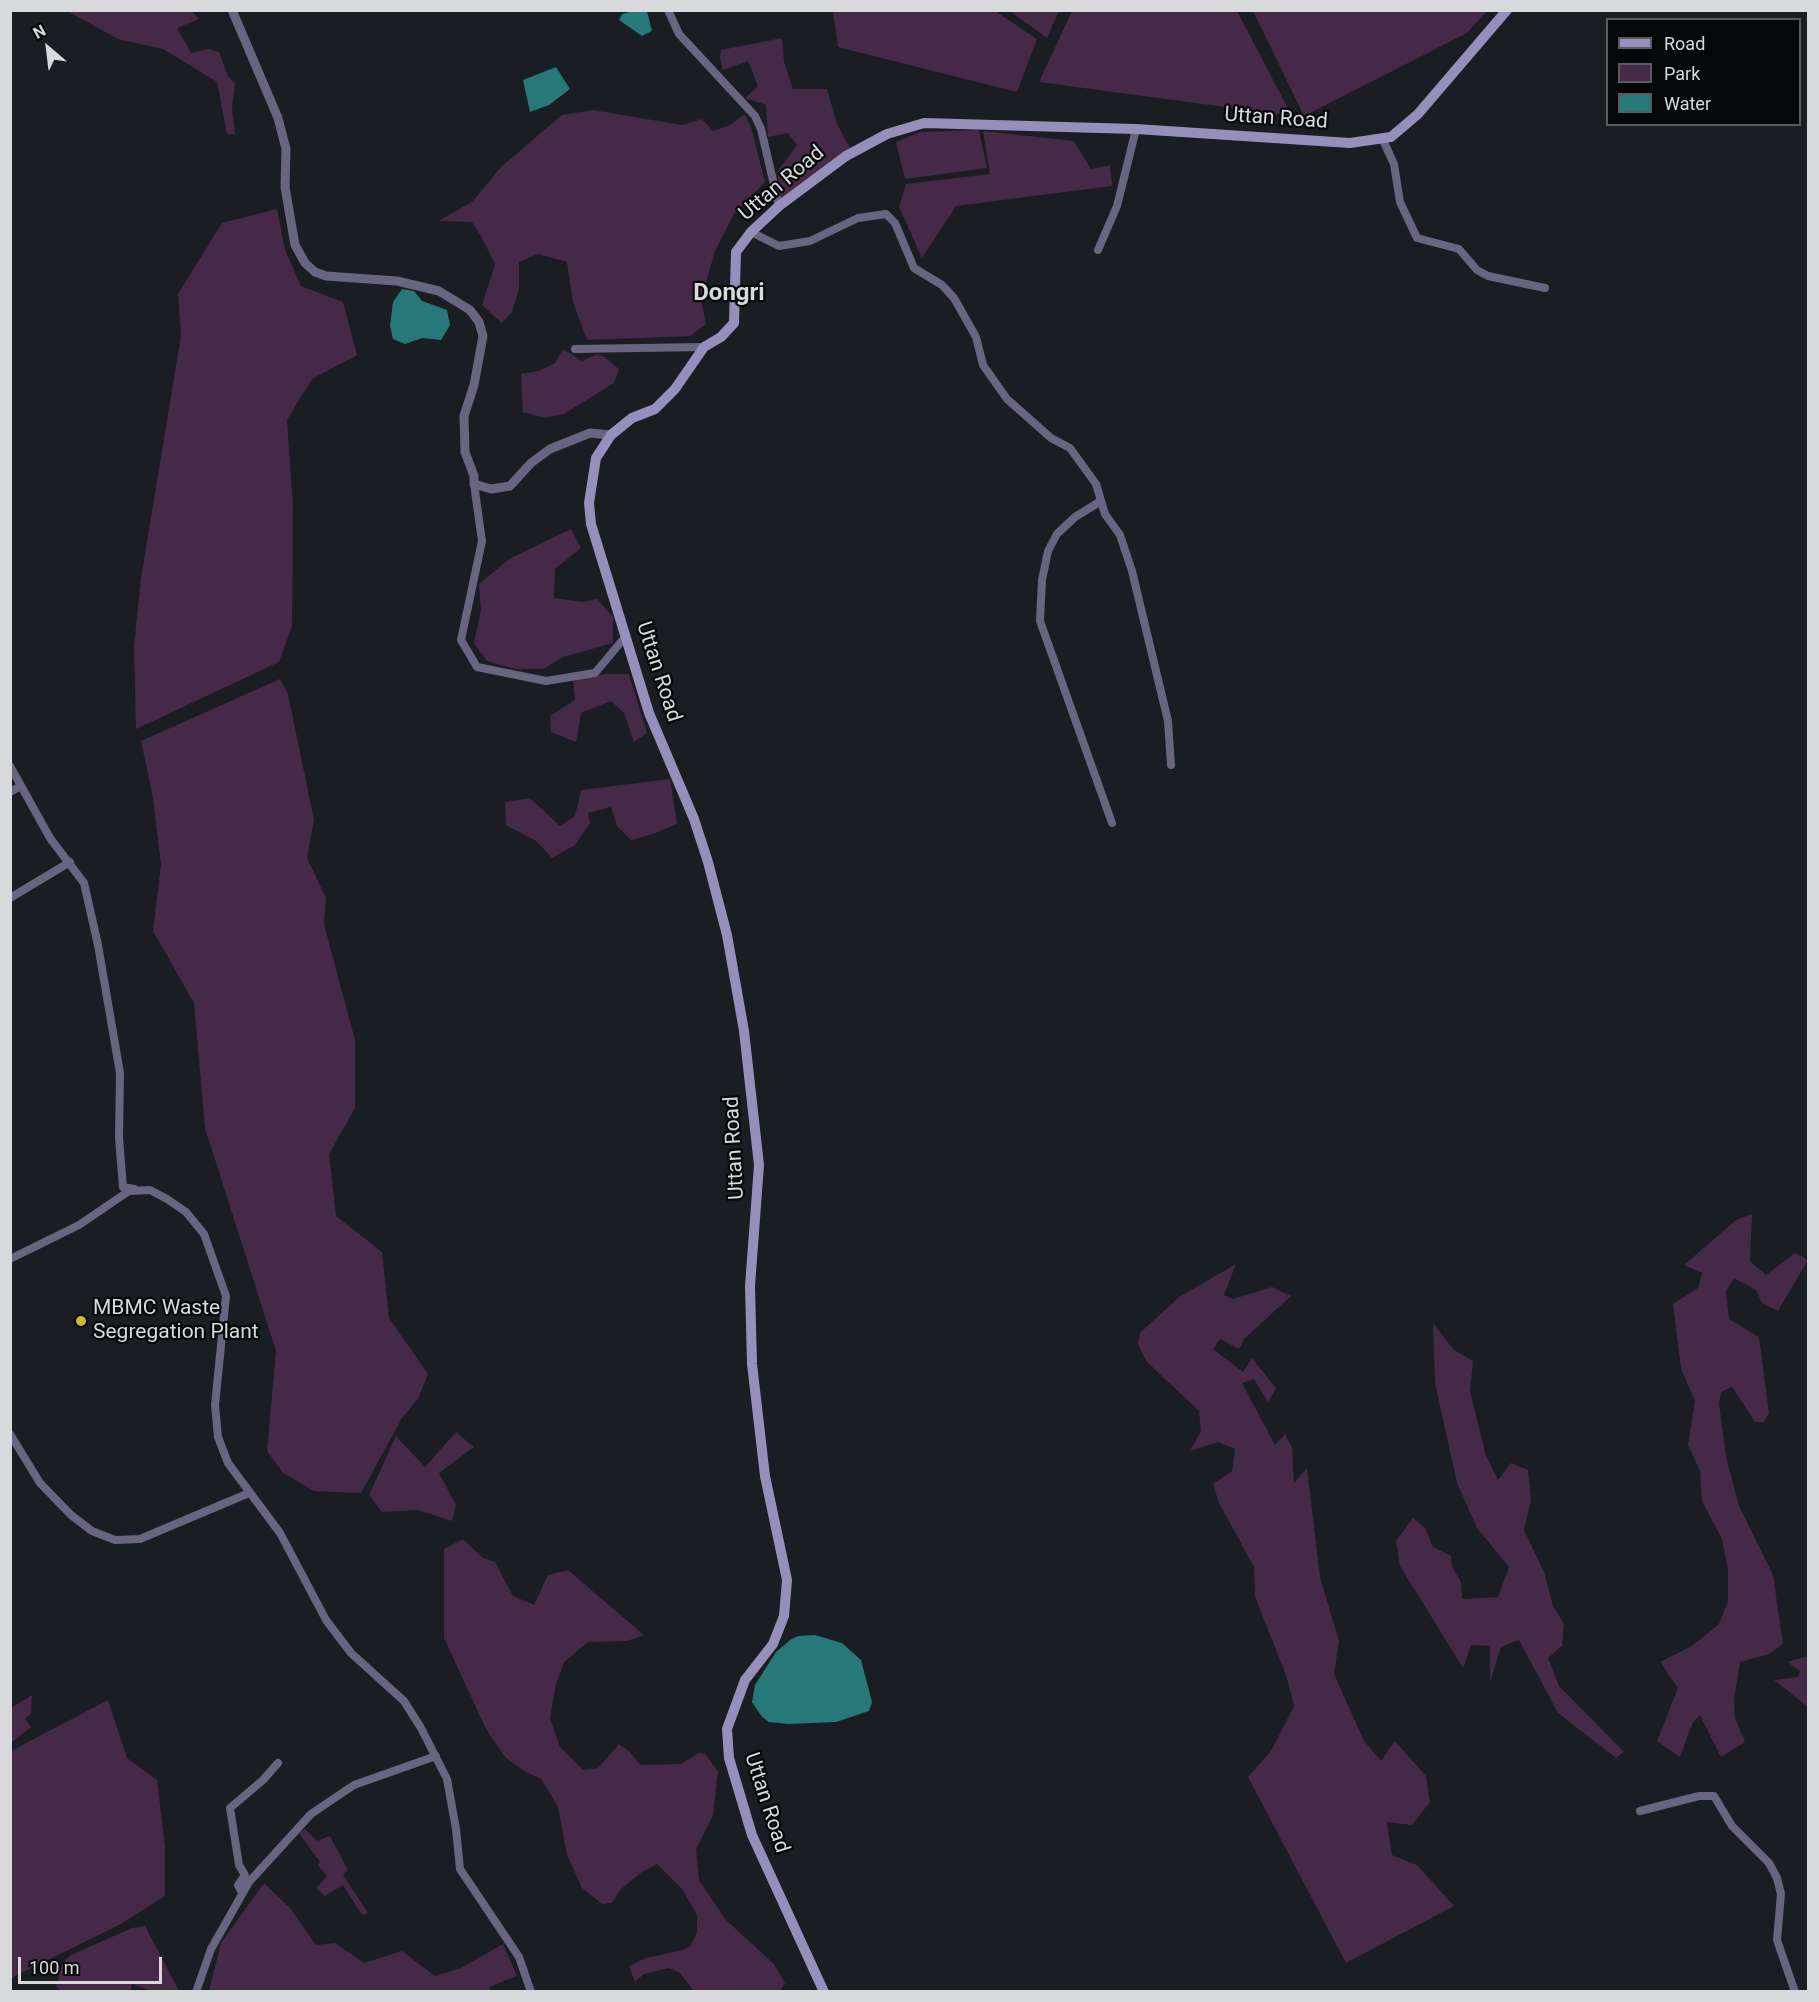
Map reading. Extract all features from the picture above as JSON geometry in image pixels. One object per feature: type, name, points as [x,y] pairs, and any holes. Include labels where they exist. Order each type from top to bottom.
[{"type":"main road","name":"Uttan Road","points":[[824,1992],[752,1835],[729,1758],[728,1729],[745,1680],[773,1644],[784,1616],[787,1580],[765,1476],[752,1364],[750,1286],[759,1165],[744,1031],[727,934],[708,862],[694,819],[650,713],[591,524],[589,503],[596,458],[611,435],[632,418],[655,409],[675,389],[704,347],[721,337],[734,323],[736,252],[752,232],[779,206],[846,156],[887,134],[924,123],[1136,129],[1350,143],[1391,137],[1418,114],[1507,10]]},
{"type":"street","points":[[232,10],[278,118],[286,149],[285,187],[295,245],[305,263],[315,272],[326,276],[397,281],[439,291],[470,310],[479,322],[483,336],[474,385],[464,416],[465,452],[474,476],[482,541],[461,639],[477,667],[546,681],[595,673],[626,636]]},
{"type":"street","points":[[668,10],[679,34],[755,116],[761,129],[779,206]]},
{"type":"street","points":[[1098,250],[1117,206],[1136,129]]},
{"type":"street","points":[[1382,138],[1394,164],[1400,202],[1417,238],[1459,249],[1478,270],[1488,276],[1545,288]]},
{"type":"street","points":[[752,232],[779,246],[796,244],[834,231],[858,218],[886,214],[901,233],[914,268],[942,285],[954,298],[976,337],[983,365],[1007,399],[1051,438],[1070,448],[1096,484],[1105,514],[1120,535],[1132,571],[1168,721],[1171,765]]},
{"type":"street","points":[[575,348],[704,347]]},
{"type":"street","points":[[474,484],[491,489],[510,486],[535,459],[550,449],[590,434],[611,435]]},
{"type":"street","points":[[1101,501],[1075,517],[1057,534],[1048,551],[1042,580],[1040,621],[1112,823]]},
{"type":"street","points":[[10,766],[50,838],[84,883],[90,902],[120,1073],[123,1187],[150,1190],[186,1212],[204,1234],[226,1296],[215,1405],[218,1437],[228,1463],[249,1493],[260,1503],[280,1533],[326,1620],[351,1653],[404,1701],[436,1756],[447,1779],[456,1828],[460,1869],[519,1957],[531,1992]]},
{"type":"street","points":[[10,792],[21,786]]},
{"type":"street","points":[[10,898],[70,862]]},
{"type":"street","points":[[10,1259],[79,1225],[120,1195],[141,1190]]},
{"type":"street","points":[[10,1434],[40,1483],[71,1515],[92,1531],[115,1540],[140,1539],[249,1493]]},
{"type":"street","points":[[196,1992],[211,1948],[242,1893],[311,1814],[334,1796],[354,1785],[436,1756]]},
{"type":"street","points":[[242,1893],[238,1885],[245,1875],[239,1865],[230,1808],[263,1780],[278,1763]]},
{"type":"street","points":[[1640,1810],[1699,1796],[1714,1796],[1732,1826],[1769,1863],[1777,1878],[1781,1894],[1777,1940],[1795,1992]]},
{"type":"green space","points":[[67,11],[192,11],[199,19],[177,28],[191,53],[208,49],[219,52],[228,76],[235,84],[232,108],[235,134],[227,134],[217,82],[163,49],[118,39]]},
{"type":"green space","points":[[833,11],[995,11],[1037,39],[1017,92],[838,47]]},
{"type":"green space","points":[[1010,11],[1059,11],[1047,38]]},
{"type":"green space","points":[[1072,11],[1237,11],[1292,116],[1039,82]]},
{"type":"green space","points":[[1253,11],[1487,11],[1467,33],[1304,116]]},
{"type":"green space","points":[[782,38],[784,62],[793,89],[827,89],[837,124],[850,148],[782,201],[777,172],[797,145],[788,133],[768,137],[766,105],[745,98],[758,86],[748,61],[723,70],[720,58],[721,50]]},
{"type":"green space","points":[[593,110],[682,125],[702,119],[713,131],[730,125],[745,114],[751,127],[765,182],[734,214],[715,251],[701,300],[706,324],[690,336],[587,340],[573,302],[567,262],[538,254],[519,262],[519,289],[512,312],[502,323],[482,305],[495,264],[481,236],[472,222],[438,221],[472,202],[501,167],[562,115]]},
{"type":"green space","points":[[979,130],[987,168],[905,179],[896,142],[920,132]]},
{"type":"green space","points":[[983,131],[1074,141],[1091,169],[1110,165],[1112,186],[956,206],[922,258],[899,207],[906,184],[990,174]]},
{"type":"green space","points":[[277,209],[285,250],[301,286],[343,302],[357,355],[312,379],[287,420],[293,507],[292,626],[279,662],[136,729],[134,646],[141,578],[181,335],[178,294],[222,223]]},
{"type":"green space","points":[[563,349],[582,361],[597,354],[603,356],[619,369],[614,383],[564,414],[545,418],[523,412],[521,374],[539,371],[555,363]]},
{"type":"green space","points":[[571,529],[581,548],[555,569],[554,598],[583,602],[597,599],[613,617],[613,643],[563,657],[543,669],[515,669],[487,661],[474,643],[481,610],[479,584],[509,559]]},
{"type":"green space","points":[[606,674],[629,674],[647,733],[634,742],[624,713],[611,701],[581,713],[576,742],[551,732],[550,716],[575,700],[573,680]]},
{"type":"green space","points":[[280,679],[288,694],[314,820],[307,858],[326,898],[324,924],[355,1040],[355,1108],[329,1154],[336,1216],[382,1252],[389,1318],[428,1374],[418,1399],[402,1418],[361,1493],[314,1491],[283,1473],[267,1451],[276,1351],[205,1128],[194,1003],[153,931],[161,865],[153,798],[141,741]]},
{"type":"green space","points":[[670,779],[677,824],[653,834],[631,840],[617,826],[611,807],[588,813],[590,823],[575,845],[552,858],[536,841],[506,825],[505,802],[530,798],[560,826],[575,816],[581,790]]},
{"type":"green space","points":[[1752,1214],[1750,1261],[1766,1275],[1795,1253],[1808,1260],[1778,1311],[1762,1303],[1756,1290],[1734,1278],[1726,1291],[1729,1319],[1759,1337],[1769,1413],[1764,1422],[1755,1422],[1732,1387],[1721,1392],[1719,1403],[1726,1457],[1739,1506],[1773,1575],[1783,1644],[1769,1654],[1740,1662],[1734,1699],[1735,1718],[1745,1742],[1721,1757],[1700,1715],[1693,1722],[1680,1757],[1657,1741],[1678,1688],[1660,1662],[1692,1646],[1719,1624],[1728,1601],[1728,1570],[1722,1539],[1702,1501],[1700,1471],[1688,1445],[1695,1401],[1681,1369],[1673,1304],[1698,1288],[1702,1273],[1684,1265],[1736,1220]]},
{"type":"green space","points":[[1236,1264],[1224,1295],[1233,1299],[1272,1287],[1291,1296],[1244,1339],[1239,1349],[1220,1339],[1213,1349],[1243,1372],[1252,1358],[1276,1388],[1268,1402],[1254,1379],[1242,1383],[1275,1445],[1285,1434],[1292,1448],[1294,1483],[1307,1468],[1320,1577],[1339,1641],[1334,1674],[1364,1741],[1381,1761],[1395,1741],[1426,1776],[1430,1802],[1412,1825],[1387,1822],[1392,1855],[1417,1865],[1454,1906],[1346,1963],[1248,1777],[1271,1751],[1294,1706],[1286,1675],[1255,1597],[1254,1567],[1219,1503],[1213,1484],[1232,1471],[1235,1449],[1218,1442],[1190,1451],[1201,1431],[1199,1411],[1146,1361],[1138,1344],[1140,1333],[1179,1297]]},
{"type":"green space","points":[[1433,1323],[1454,1350],[1473,1361],[1470,1391],[1486,1456],[1498,1480],[1511,1463],[1528,1470],[1531,1500],[1524,1530],[1544,1572],[1553,1606],[1564,1624],[1562,1646],[1548,1658],[1559,1686],[1624,1752],[1616,1758],[1558,1713],[1519,1640],[1501,1647],[1490,1682],[1490,1646],[1471,1645],[1463,1668],[1400,1566],[1396,1541],[1413,1518],[1425,1528],[1433,1547],[1451,1556],[1452,1567],[1461,1582],[1462,1599],[1498,1597],[1509,1567],[1477,1528],[1457,1483],[1435,1383]]},
{"type":"green space","points":[[456,1432],[474,1447],[439,1473],[456,1505],[452,1521],[418,1510],[382,1512],[369,1495],[396,1436],[425,1467]]},
{"type":"green space","points":[[463,1539],[483,1558],[495,1562],[513,1596],[534,1605],[548,1575],[568,1570],[644,1635],[627,1641],[588,1642],[564,1662],[556,1684],[550,1718],[560,1747],[583,1770],[598,1768],[619,1744],[630,1752],[640,1765],[681,1764],[699,1753],[705,1754],[718,1771],[713,1815],[696,1849],[699,1880],[726,1920],[774,1964],[785,1983],[780,1991],[694,1991],[680,1973],[669,1968],[644,1974],[635,1982],[629,1966],[646,1958],[686,1949],[691,1945],[697,1932],[697,1915],[683,1890],[657,1864],[642,1872],[621,1889],[612,1903],[602,1904],[582,1888],[567,1855],[558,1807],[541,1779],[524,1771],[505,1757],[486,1729],[444,1638],[444,1549]]},
{"type":"green space","points":[[1808,1656],[1808,1707],[1774,1680],[1798,1677],[1800,1671],[1787,1662]]},
{"type":"green space","points":[[32,1695],[31,1713],[25,1719],[31,1727],[11,1743],[11,1708]]},
{"type":"green space","points":[[108,1700],[127,1758],[157,1780],[165,1846],[165,1896],[119,1925],[11,1978],[11,1751]]},
{"type":"green space","points":[[305,1829],[317,1841],[330,1836],[348,1870],[343,1875],[368,1913],[362,1915],[343,1885],[325,1896],[316,1888],[327,1876],[299,1833]]},
{"type":"green space","points":[[264,1883],[290,1908],[316,1945],[335,1943],[364,1963],[402,1951],[435,1976],[461,1968],[503,1944],[517,1976],[489,1987],[491,1991],[209,1991],[221,1943]]},
{"type":"green space","points":[[145,1926],[179,1991],[151,1991],[132,1984],[130,1992],[61,1991],[56,1986],[63,1963],[71,1955],[132,1928]]},
{"type":"water","points":[[637,10],[647,11],[652,31],[642,36],[619,20],[622,14]]},
{"type":"water","points":[[556,67],[570,89],[549,105],[530,112],[523,80]]},
{"type":"water","points":[[402,289],[414,291],[422,301],[447,310],[450,325],[441,340],[422,338],[405,344],[393,339],[390,326],[393,302]]},
{"type":"water","points":[[815,1635],[842,1643],[861,1660],[872,1702],[869,1711],[836,1722],[788,1724],[769,1722],[762,1717],[752,1702],[755,1685],[776,1652],[790,1640],[798,1636]]},
{"type":"place","name":"MBMC Waste Segregation Plant","points":[[81,1321]]},
{"type":"district","name":"Dongri","points":[[729,294]]}]
